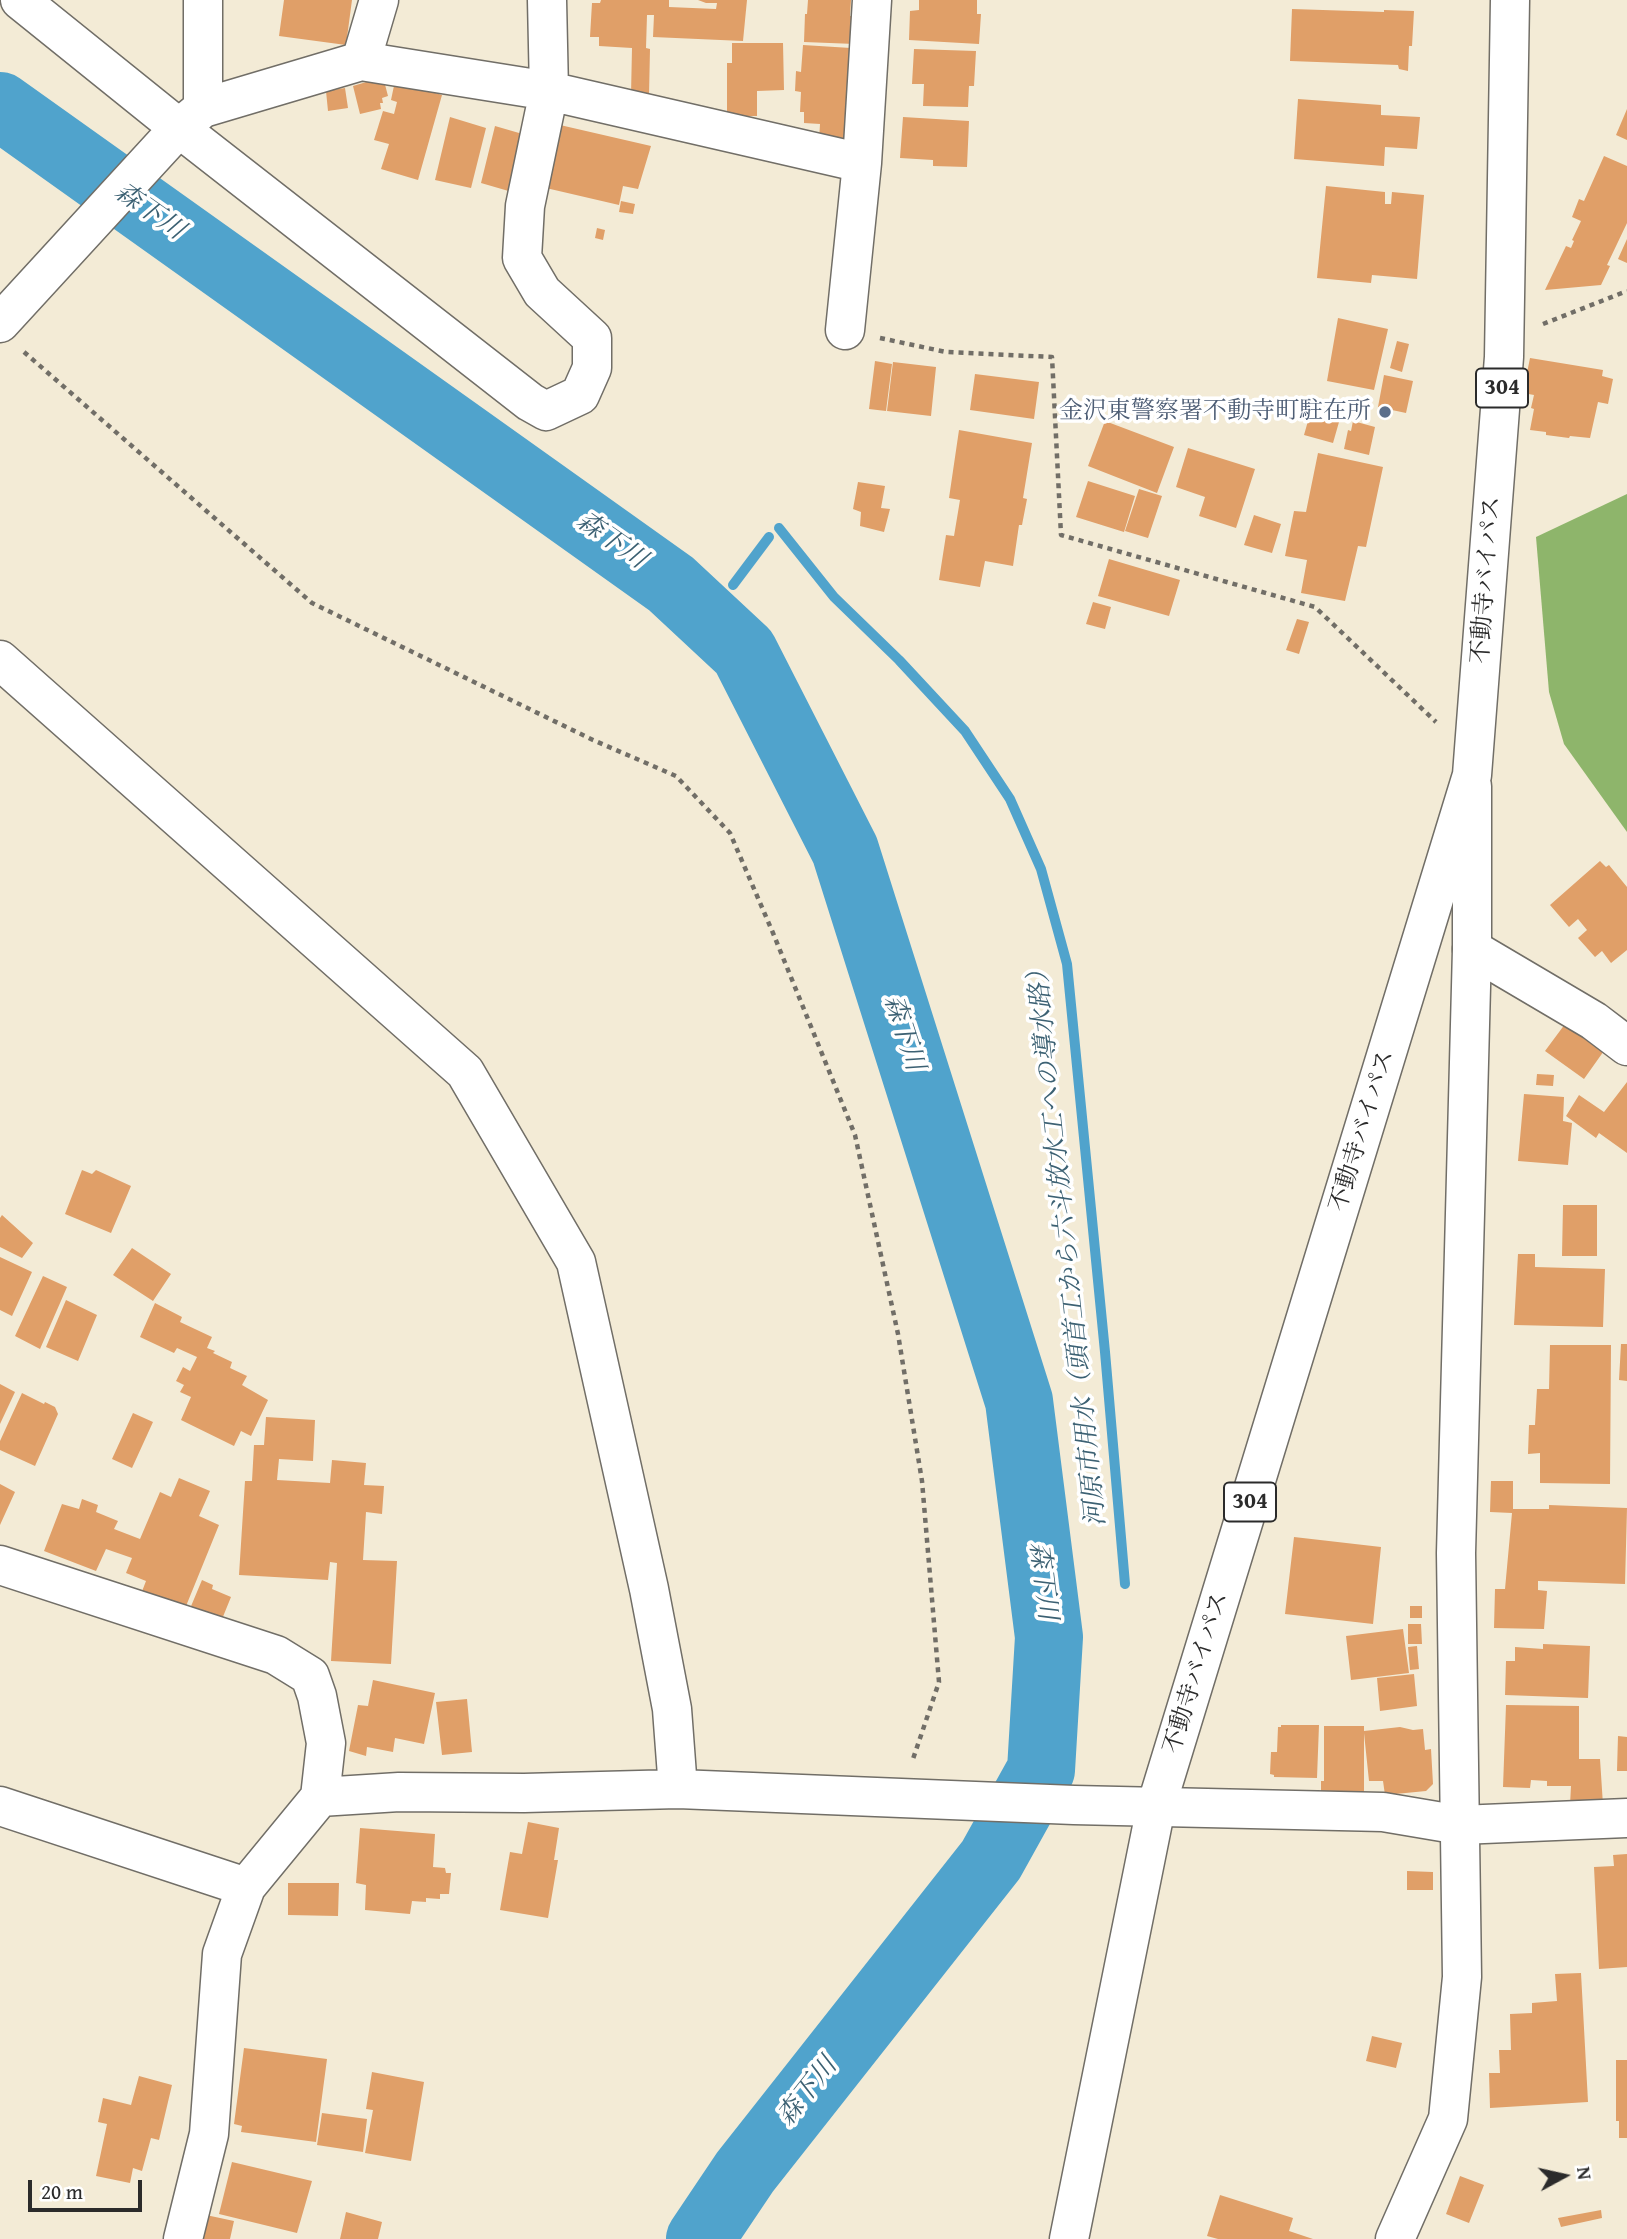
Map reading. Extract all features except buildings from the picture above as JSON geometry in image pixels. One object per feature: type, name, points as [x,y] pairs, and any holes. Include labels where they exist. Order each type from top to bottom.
[{"type":"main road","points":[[20,0],[183,126],[519,394],[546,411],[580,395],[592,368],[592,338],[542,292],[522,258],[525,206],[549,91],[547,0]]},
{"type":"main road","points":[[183,126],[203,0]]},
{"type":"main road","points":[[360,61],[379,0]]},
{"type":"main road","points":[[845,330],[862,163],[872,0]]},
{"type":"main road","name":"不動寺バイパス","points":[[1069,2239],[1156,1807],[1472,775],[1504,357],[1510,0]]},
{"type":"main road","points":[[11,327],[183,126],[360,61],[549,91],[862,163]]},
{"type":"main road","points":[[0,660],[465,1072],[576,1262],[652,1602],[672,1709],[678,1789]]},
{"type":"main road","points":[[1395,2239],[1448,2119],[1462,1977],[1456,1553],[1472,949],[1472,775]]},
{"type":"main road","points":[[1472,949],[1594,1021],[1627,1046]]},
{"type":"main road","points":[[0,1565],[276,1654],[310,1676],[317,1696],[326,1744],[320,1797],[246,1887],[222,1954],[209,2134],[183,2239]]},
{"type":"main road","points":[[320,1797],[399,1793],[678,1789],[1074,1805],[1383,1812],[1460,1825],[1627,1818]]},
{"type":"main road","points":[[0,1806],[246,1887]]},
{"type":"path","points":[[1504,357],[1528,330],[1627,291]]},
{"type":"path","points":[[11,327],[312,603],[593,740],[676,776],[730,833],[855,1135],[898,1334],[922,1481],[939,1682],[900,1798]]},
{"type":"path","points":[[845,330],[946,352],[1052,358],[1061,535],[1315,607],[1442,727]]},
{"type":"green space","points":[[1627,494],[1627,832],[1564,744],[1549,692],[1536,537]]},
{"type":"waterway","name":"森下川","points":[[0,106],[671,584],[744,652],[845,850],[1019,1401],[1049,1637],[1041,1770],[991,1860],[745,2172],[700,2239]]},
{"type":"waterway","name":"河原市用水（頭首工から六斗放水工への導水路）","points":[[779,528],[834,597],[899,660],[965,731],[1010,799],[1041,869],[1067,964],[1125,1584]]},
{"type":"waterway","points":[[733,585],[769,537]]},
{"type":"place","name":"金沢東警察署不動寺町駐在所","points":[[1385,412]]}]
